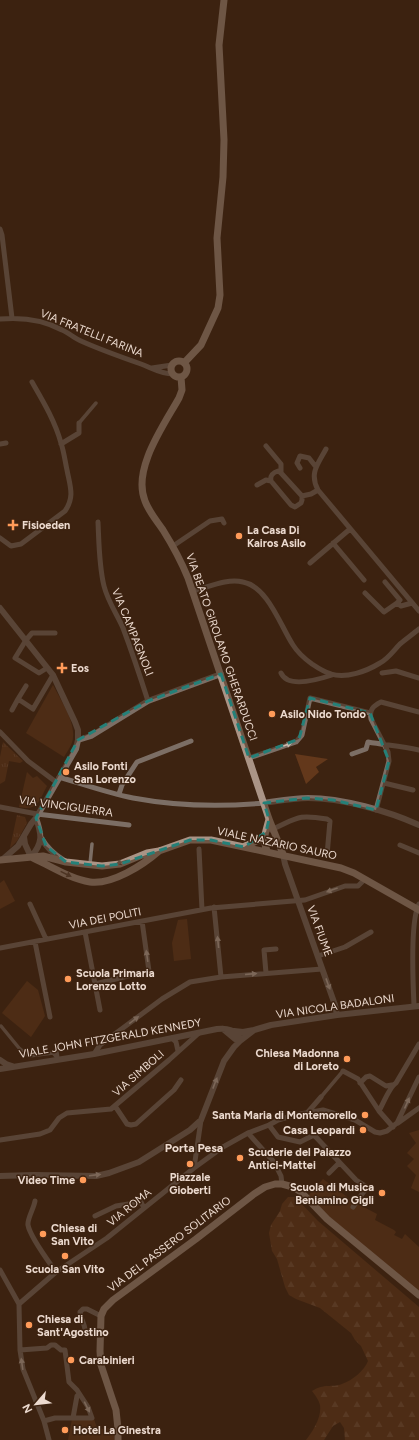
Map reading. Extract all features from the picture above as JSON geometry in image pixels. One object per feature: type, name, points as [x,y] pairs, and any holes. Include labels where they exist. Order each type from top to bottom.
[{"type":"main road","points":[[184,363],[201,345],[218,308],[220,295],[217,238],[223,177],[224,140],[219,46],[224,0]]},
{"type":"main road","points":[[179,361],[184,363],[188,370],[186,374],[181,377],[176,377],[171,370],[172,365],[179,361]]},
{"type":"main road","name":"VIA BEATO GIROLAMO GHERARDUCCI","points":[[181,377],[182,390],[179,398],[150,450],[143,470],[143,495],[145,502],[182,562],[193,591],[269,819],[267,832]]},
{"type":"main road","points":[[267,832],[264,841],[267,851],[276,838]]},
{"type":"main road","points":[[267,832],[276,838],[283,854]]},
{"type":"main road","points":[[244,847],[259,840],[267,832]]},
{"type":"main road","name":"VIALE NAZARIO SAURO","points":[[2,859],[43,856],[66,862],[102,866],[120,864],[147,853],[160,851],[190,840],[211,840],[283,854],[341,868],[365,879],[418,908]]},
{"type":"main road","name":"VIALE NAZARIO SAURO","points":[[31,857],[72,877],[90,882],[100,882],[116,878],[135,868],[160,851]]},
{"type":"main road","points":[[282,1184],[293,1187],[301,1192],[327,1219],[419,1296]]},
{"type":"main road","name":"VIA DEL PASSERO SOLITARIO","points":[[101,1316],[104,1309],[113,1300],[254,1194],[270,1185],[282,1184]]},
{"type":"main road","points":[[101,1316],[100,1351],[102,1365],[116,1410],[118,1440]]},
{"type":"street","points":[[0,229],[12,318]]},
{"type":"street","name":"VIA FRATELLI FARINA","points":[[0,319],[34,319],[51,324],[79,340],[166,374],[173,374]]},
{"type":"street","name":"VIA FRATELLI FARINA","points":[[151,368],[172,365]]},
{"type":"street","points":[[0,538],[11,546],[21,544],[65,511],[69,505],[71,495],[61,444],[48,412],[32,382]]},
{"type":"street","points":[[61,444],[79,433],[79,423],[96,403]]},
{"type":"street","points":[[266,446],[281,464],[281,473]]},
{"type":"street","points":[[326,449],[316,467],[314,475],[318,490],[419,611]]},
{"type":"street","points":[[300,468],[297,464],[300,456],[309,458],[316,467]]},
{"type":"street","points":[[257,485],[266,480],[271,482],[291,505],[295,507],[301,503],[302,496],[281,473],[278,471],[274,472],[270,478],[271,482]]},
{"type":"street","points":[[302,496],[318,490]]},
{"type":"street","points":[[173,546],[210,521],[222,519],[224,523]]},
{"type":"street","name":"VIA CAMPAGNOLI","points":[[98,522],[101,574],[107,598],[122,626],[148,701]]},
{"type":"street","points":[[310,563],[350,529]]},
{"type":"street","points":[[333,543],[364,580]]},
{"type":"street","points":[[193,591],[228,581],[242,582],[260,590],[293,646],[303,658],[321,670],[332,675],[341,676],[372,668],[382,662],[402,642],[419,629]]},
{"type":"street","points":[[365,593],[384,612],[400,600],[385,582]]},
{"type":"street","points":[[397,603],[401,606],[412,603]]},
{"type":"street","points":[[0,608],[53,675],[78,730],[76,749],[37,816],[30,824],[18,846],[2,859]]},
{"type":"street","points":[[47,668],[39,673],[15,658],[32,633],[55,633]]},
{"type":"street","points":[[382,673],[396,671],[419,678]]},
{"type":"street","points":[[281,673],[290,680],[304,681],[319,680],[332,675]]},
{"type":"street","points":[[78,740],[91,736],[148,701],[221,674]]},
{"type":"street","points":[[18,699],[33,709],[53,675]]},
{"type":"street","points":[[12,710],[26,686]]},
{"type":"street","points":[[249,758],[296,742],[302,735],[310,698],[370,714]]},
{"type":"street","points":[[376,810],[389,761],[388,752],[385,745],[371,719],[370,714],[372,709],[375,704],[381,702],[419,712]]},
{"type":"street","points":[[0,732],[28,761],[58,780],[119,794],[154,801],[235,806],[307,798],[334,800],[376,810],[419,825]]},
{"type":"street","points":[[119,794],[122,785],[136,762],[191,741]]},
{"type":"street","points":[[352,754],[366,749],[368,742],[419,750]]},
{"type":"street","points":[[384,783],[414,790]]},
{"type":"street","name":"VIA VINCIGUERRA","points":[[0,807],[37,816],[129,825]]},
{"type":"street","points":[[37,816],[41,838],[46,846],[54,854],[66,862]]},
{"type":"street","points":[[267,832],[284,822],[300,816],[327,819],[330,821],[327,855]]},
{"type":"street","points":[[24,837],[25,844],[31,857],[38,848],[41,838]]},
{"type":"street","points":[[90,865],[92,844]]},
{"type":"street","points":[[400,845],[419,853]]},
{"type":"street","points":[[199,849],[202,910]]},
{"type":"street","name":"VIA FIUME","points":[[283,854],[335,1005],[337,1015]]},
{"type":"street","points":[[298,900],[305,900],[345,886],[358,886],[365,879]]},
{"type":"street","name":"VIA DEI POLITI","points":[[0,948],[214,907],[298,900]]},
{"type":"street","points":[[30,904],[46,940]]},
{"type":"street","points":[[214,907],[222,977]]},
{"type":"street","points":[[416,1006],[413,980],[414,923],[418,908]]},
{"type":"street","points":[[95,984],[149,971],[142,921]]},
{"type":"street","points":[[85,932],[100,1010]]},
{"type":"street","points":[[318,956],[345,947],[371,932]]},
{"type":"street","points":[[35,942],[50,1017]]},
{"type":"street","points":[[266,973],[264,950],[276,949]]},
{"type":"street","points":[[94,1054],[100,1045],[177,989],[190,982],[222,977],[322,969]]},
{"type":"street","points":[[413,980],[419,980]]},
{"type":"street","name":"VIA NICOLA BADALONI","points":[[234,1031],[243,1032],[271,1025],[337,1015],[416,1006]]},
{"type":"street","points":[[0,1026],[19,1048],[29,1056],[53,1053],[58,1059]]},
{"type":"street","points":[[223,1029],[235,1039],[241,1040]]},
{"type":"street","name":"VIALE JOHN FITZGERALD KENNEDY","points":[[0,1069],[94,1054],[182,1036],[189,1038],[199,1033],[223,1029],[234,1031]]},
{"type":"street","name":"VIA NICOLA BADALONI","points":[[201,1120],[224,1061],[234,1047],[254,1030]]},
{"type":"street","points":[[234,1031],[241,1040]]},
{"type":"street","name":"VIA SIMBOLI","points":[[178,1051],[182,1043],[182,1036]]},
{"type":"street","name":"VIA SIMBOLI","points":[[172,1038],[176,1042],[178,1051]]},
{"type":"street","name":"VIA SIMBOLI","points":[[0,1140],[40,1134],[50,1130],[59,1118],[66,1113],[105,1110],[115,1106],[178,1051],[189,1038]]},
{"type":"street","points":[[360,1083],[366,1077],[370,1076],[386,1086],[396,1083],[419,1044]]},
{"type":"street","points":[[56,1046],[58,1059]]},
{"type":"street","points":[[0,1060],[13,1066]]},
{"type":"street","points":[[308,1112],[343,1070],[354,1076],[378,1111],[395,1125]]},
{"type":"street","points":[[395,1125],[419,1077]]},
{"type":"street","points":[[115,1106],[128,1124],[136,1124],[174,1090],[181,1080]]},
{"type":"street","points":[[378,1111],[385,1101],[392,1085]]},
{"type":"street","points":[[395,1125],[419,1108]]},
{"type":"street","name":"VIA ROMA","points":[[19,1304],[56,1272],[107,1238],[194,1168],[223,1147],[248,1133],[278,1120],[308,1112],[323,1110],[355,1120],[374,1132],[380,1133],[395,1125]]},
{"type":"street","points":[[194,1168],[201,1120]]},
{"type":"street","points":[[0,1176],[91,1176],[109,1173],[139,1162],[190,1130],[201,1120]]},
{"type":"street","points":[[269,1125],[278,1137],[300,1142],[314,1135],[356,1180],[367,1187],[353,1207]]},
{"type":"street","points":[[248,1133],[278,1168],[282,1184]]},
{"type":"street","points":[[329,1173],[340,1164]]},
{"type":"street","points":[[35,1201],[28,1225],[41,1251],[56,1272]]},
{"type":"street","points":[[95,1216],[116,1206],[141,1202],[144,1208]]},
{"type":"street","points":[[0,1270],[19,1304],[20,1350],[23,1369],[44,1421],[49,1440]]},
{"type":"street","points":[[85,1331],[85,1324],[80,1318],[80,1312],[83,1309],[87,1309],[101,1316]]},
{"type":"street","points":[[20,1350],[42,1348],[54,1345],[61,1350],[65,1350],[69,1382],[88,1407],[92,1418],[55,1418],[44,1421]]},
{"type":"street","points":[[73,1418],[77,1396],[79,1394]]},
{"type":"highlighted area","points":[[221,674],[249,758],[299,739],[310,698],[370,713],[389,761],[376,810],[333,800],[307,798],[264,803],[269,819],[266,832],[244,847],[211,840],[190,840],[120,864],[102,866],[66,862],[46,846],[36,818],[78,740],[148,701]]},
{"type":"green space","points":[[53,685],[72,724],[72,742],[64,757],[26,733]]},
{"type":"green space","points":[[3,742],[23,761],[20,763],[9,761],[5,781],[0,784],[0,757]]},
{"type":"green space","points":[[295,754],[328,759],[316,767],[319,772],[306,784]]},
{"type":"green space","points":[[27,772],[33,778],[37,776],[47,786],[37,804],[30,808],[19,807]]},
{"type":"green space","points":[[17,815],[25,817],[27,823],[17,841],[10,848]]},
{"type":"green space","points":[[4,880],[15,901],[0,909],[0,883]]},
{"type":"green space","points":[[187,919],[191,959],[174,961],[172,943],[178,920]]},
{"type":"green space","points":[[27,981],[38,990],[45,1016],[31,1037],[2,1013]]},
{"type":"green space","points":[[419,1130],[419,1192],[411,1188],[416,1175],[407,1166],[414,1159],[407,1153],[416,1143],[409,1133]]},
{"type":"green space","points":[[323,1179],[354,1202],[377,1214],[375,1220],[394,1230],[396,1232],[394,1235],[402,1239],[405,1234],[419,1247],[419,1291],[393,1272],[307,1197]]},
{"type":"green space","points":[[288,1197],[295,1197],[318,1221],[419,1307],[419,1440],[345,1440],[344,1428],[340,1422],[333,1426],[324,1440],[306,1440],[316,1424],[320,1414],[319,1401],[312,1391],[324,1386],[342,1384],[350,1380],[361,1372],[368,1361],[361,1346],[351,1333],[320,1308],[289,1295],[285,1287],[277,1259],[272,1251],[269,1233],[271,1225],[280,1211],[282,1204]]},
{"type":"green space","points":[[72,1419],[94,1419],[97,1428],[103,1429],[114,1427],[114,1440],[68,1440]]},
{"type":"place","name":"Fisioeden","points":[[13,525]]},
{"type":"place","name":"La Casa Di Kairos Asilo","points":[[239,536]]},
{"type":"place","name":"Eos","points":[[62,668]]},
{"type":"place","name":"Asilo Nido Tondo","points":[[272,714]]},
{"type":"place","name":"Asilo Fonti San Lorenzo","points":[[66,772]]},
{"type":"place","name":"Scuola Primaria Lorenzo Lotto","points":[[68,979]]},
{"type":"place","name":"Chiesa Madonna di Loreto","points":[[347,1059]]},
{"type":"place","name":"Santa Maria di Montemorello","points":[[365,1115]]},
{"type":"place","name":"Casa Leopardi","points":[[363,1130]]},
{"type":"place","name":"Scuderie del Palazzo Antici-Mattei","points":[[240,1158]]},
{"type":"place","name":"Piazzale Gioberti","points":[[190,1164]]},
{"type":"place","name":"Video Time","points":[[83,1180]]},
{"type":"place","name":"Scuola di Musica Beniamino Gigli","points":[[382,1193]]},
{"type":"place","name":"Chiesa di San Vito","points":[[43,1234]]},
{"type":"place","name":"Scuola San Vito","points":[[65,1256]]},
{"type":"place","name":"Chiesa di Sant'Agostino","points":[[29,1325]]},
{"type":"place","name":"Carabinieri","points":[[71,1360]]},
{"type":"place","name":"Hotel La Ginestra","points":[[65,1430]]},
{"type":"district","name":"Porta Pesa","points":[[194,1148]]}]
